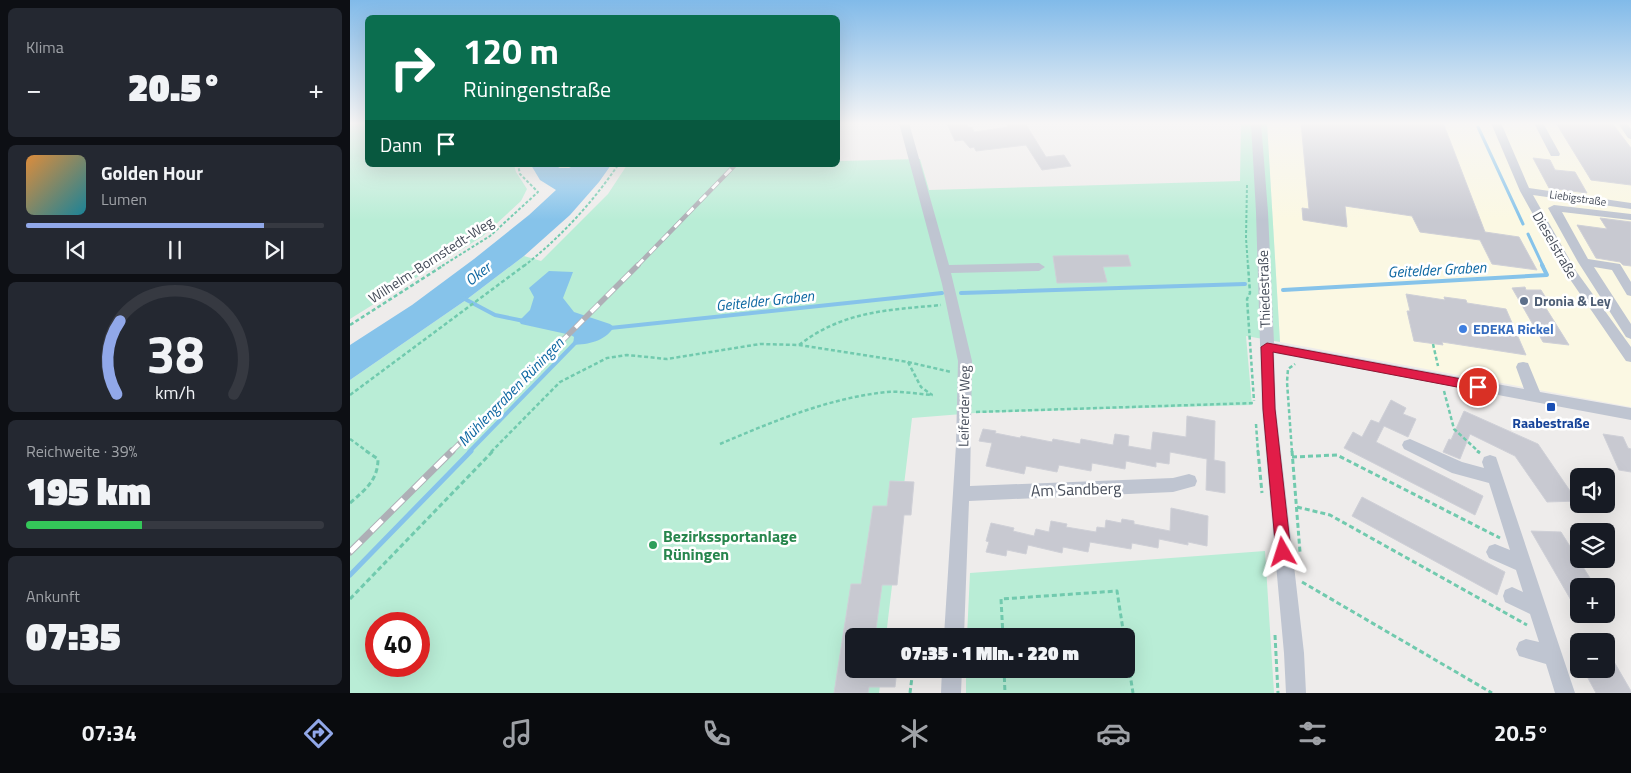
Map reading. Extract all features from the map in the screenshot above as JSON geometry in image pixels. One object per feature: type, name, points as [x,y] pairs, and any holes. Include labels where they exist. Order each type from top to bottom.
[{"type":"street","name":"Leiferder Weg","points":[[913,155],[963,345],[966,376],[954,628]]},
{"type":"street","name":"Thiedestraße","points":[[1258,155],[1269,409],[1294,653],[1296,693]]},
{"type":"street","name":"Dieselstraße","points":[[1510,155],[1525,191],[1578,285],[1630,356]]},
{"type":"street","name":"Liebigstraße","points":[[1525,191],[1631,206]]},
{"type":"street","points":[[1533,206],[1631,217]]},
{"type":"street","points":[[1554,208],[1584,262],[1631,334]]},
{"type":"street","points":[[1584,262],[1616,267],[1631,292]]},
{"type":"street","points":[[944,269],[1039,267]]},
{"type":"street","points":[[1267,347],[1442,384],[1535,397],[1631,414]]},
{"type":"street","points":[[1523,367],[1535,397]]},
{"type":"street","points":[[1410,445],[1458,468],[1493,470],[1565,693]]},
{"type":"street","name":"Am Sandberg","points":[[962,494],[1173,486],[1189,481]]},
{"type":"street","points":[[1495,552],[1522,564]]},
{"type":"street","points":[[1512,596],[1536,608]]},
{"type":"street","points":[[1526,649],[1553,656]]},
{"type":"street","points":[[951,693],[952,678]]},
{"type":"path","name":"Wilhelm-Bornstedt-Weg","points":[[350,325],[490,236],[529,201],[538,192],[525,180],[518,171],[518,167]]},
{"type":"path","points":[[350,395],[483,297],[573,223],[617,167]]},
{"type":"path","points":[[1247,180],[1246,238],[1250,293],[1247,299],[1252,368]]},
{"type":"path","points":[[799,345],[818,331],[859,313],[953,304]]},
{"type":"path","points":[[350,600],[537,403],[560,382],[607,358],[627,355],[667,359],[760,344],[799,345],[908,362],[966,376]]},
{"type":"path","points":[[1433,344],[1454,429],[1493,470]]},
{"type":"path","points":[[720,444],[777,420],[842,400],[889,392],[933,395],[921,387],[908,362]]},
{"type":"path","points":[[1287,374],[1300,557]]},
{"type":"path","points":[[965,412],[1254,403]]},
{"type":"path","points":[[350,439],[378,459],[379,469],[376,478],[350,503]]},
{"type":"path","points":[[1292,457],[1337,455],[1476,527],[1506,541],[1516,543]]},
{"type":"path","points":[[1296,507],[1330,515],[1533,628],[1545,632]]},
{"type":"path","points":[[1302,574],[1303,592]]},
{"type":"path","points":[[1302,582],[1492,693]]},
{"type":"path","points":[[1003,628],[1001,599],[1117,591],[1123,628]]},
{"type":"path","points":[[910,693],[912,678]]},
{"type":"path","points":[[1004,678],[1005,693]]},
{"type":"path","points":[[1131,678],[1133,693]]},
{"type":"shaded area","points":[[1269,155],[1631,155],[1631,407],[1280,342]]},
{"type":"green space","points":[[350,155],[365,155],[365,167],[515,167],[527,189],[521,201],[483,236],[350,319]]},
{"type":"green space","points":[[1240,155],[1269,155],[1280,342],[1246,336],[1252,405],[975,413],[912,418],[887,628],[845,628],[845,678],[881,678],[879,693],[350,693],[350,380],[466,300],[524,256],[541,261],[608,194],[626,167],[840,167],[840,161],[920,159],[929,190],[1240,181]]},
{"type":"green space","points":[[1265,551],[1274,693],[966,693],[966,678],[1135,678],[1135,628],[967,628],[970,573]]},
{"type":"water","name":"Oker","points":[[532,167],[610,167],[570,215],[524,256],[466,300],[350,380],[350,345],[412,305],[529,215],[556,190],[540,180]]},
{"type":"water","points":[[549,271],[573,272],[563,298],[574,312],[614,327],[606,336],[585,344],[573,345],[574,337],[571,335],[521,324],[519,321],[530,310],[534,297],[529,288]]},
{"type":"building","points":[[1033,155],[1045,155],[1046,157],[1064,155],[1071,166],[1042,170]]},
{"type":"building","points":[[1304,155],[1456,155],[1485,232],[1519,237],[1537,270],[1492,264],[1480,240],[1420,232],[1412,216],[1345,206],[1347,227],[1303,220],[1302,208],[1309,209]]},
{"type":"building","points":[[1576,155],[1631,155],[1631,185],[1591,180]]},
{"type":"building","points":[[1533,158],[1550,160],[1555,170],[1575,172],[1587,193],[1549,188]]},
{"type":"building","points":[[1600,218],[1631,222],[1631,266],[1596,258],[1577,225],[1607,229]]},
{"type":"building","points":[[1128,255],[1131,266],[1103,267],[1107,282],[1057,283],[1053,256]]},
{"type":"building","points":[[1525,287],[1526,290],[1541,290],[1551,306],[1544,305],[1569,345],[1543,342],[1512,288]]},
{"type":"building","name":"EDEKA Rickel","points":[[1406,294],[1445,300],[1444,297],[1466,300],[1467,303],[1506,309],[1526,355],[1442,342],[1443,345],[1414,341],[1407,311],[1410,311]]},
{"type":"building","points":[[1391,400],[1406,408],[1403,414],[1416,419],[1408,437],[1384,426],[1376,442],[1483,496],[1475,515],[1344,448],[1353,432],[1362,437],[1371,420],[1379,423]]},
{"type":"building","points":[[1464,411],[1538,444],[1570,491],[1570,501],[1547,502],[1515,456],[1470,434],[1460,459],[1443,452],[1449,439],[1451,440]]},
{"type":"building","points":[[1187,416],[1215,421],[1214,460],[1225,462],[1225,493],[1206,490],[1207,459],[1170,452],[1169,464],[1156,462],[1156,467],[1126,461],[1125,469],[1092,463],[1091,471],[1059,465],[1057,472],[1026,466],[1024,474],[986,466],[992,443],[979,441],[983,429],[1020,438],[1021,436],[1052,442],[1053,439],[1080,444],[1081,439],[1113,445],[1115,434],[1129,436],[1128,446],[1151,450],[1153,432],[1186,437]]},
{"type":"building","points":[[1603,434],[1623,437],[1628,448],[1631,449],[1631,472],[1619,470]]},
{"type":"building","points":[[890,481],[914,482],[911,515],[904,515],[897,585],[882,585],[876,628],[845,628],[845,678],[896,678],[895,687],[869,687],[868,693],[834,693],[851,584],[861,584],[873,506],[887,506]]},
{"type":"building","points":[[1362,497],[1505,572],[1497,595],[1352,516]]},
{"type":"building","points":[[1171,508],[1208,516],[1207,546],[1188,542],[1188,545],[1159,539],[1158,548],[1132,543],[1131,549],[1090,542],[1088,552],[1063,547],[1062,553],[1028,545],[1026,554],[1007,550],[1006,556],[986,552],[989,542],[986,541],[991,523],[1014,528],[1013,531],[1034,536],[1036,529],[1049,532],[1051,521],[1067,524],[1066,527],[1096,532],[1097,527],[1105,528],[1106,520],[1121,523],[1122,519],[1134,521],[1134,524],[1170,531]]},
{"type":"building","points":[[1531,531],[1561,532],[1570,546],[1570,568],[1584,568],[1590,578],[1570,578],[1570,598]]},
{"type":"building","points":[[1615,663],[1631,693],[1596,693],[1588,678],[1615,678]]},
{"type":"waterway","name":"Geitelder Graben","points":[[1491,155],[1523,224]]},
{"type":"waterway","name":"Geitelder Graben","points":[[1528,234],[1543,266]]},
{"type":"waterway","name":"Geitelder Graben","points":[[1283,290],[1547,275],[1542,265]]},
{"type":"waterway","name":"Geitelder Graben","points":[[961,293],[1245,284]]},
{"type":"waterway","name":"Geitelder Graben","points":[[610,328],[942,293]]},
{"type":"waterway","name":"Mühlengraben Rüningen","points":[[463,298],[495,315],[524,321]]},
{"type":"waterway","name":"Mühlengraben Rüningen","points":[[469,452],[576,342]]},
{"type":"waterway","name":"Mühlengraben Rüningen","points":[[350,575],[471,451]]},
{"type":"railway","points":[[637,266],[733,167]]},
{"type":"railway","points":[[452,451],[637,266]]},
{"type":"railway","points":[[350,552],[452,451]]},
{"type":"place","name":"Dronia & Ley","points":[[1524,301]]},
{"type":"place","name":"EDEKA Rickel","points":[[1463,329]]},
{"type":"place","name":"Raabestraße","points":[[1551,407]]},
{"type":"place","name":"Bezirkssportanlage Rüningen","points":[[653,545]]},
{"type":"route","points":[[1283,552],[1269,409],[1267,347],[1478,387]]}]
